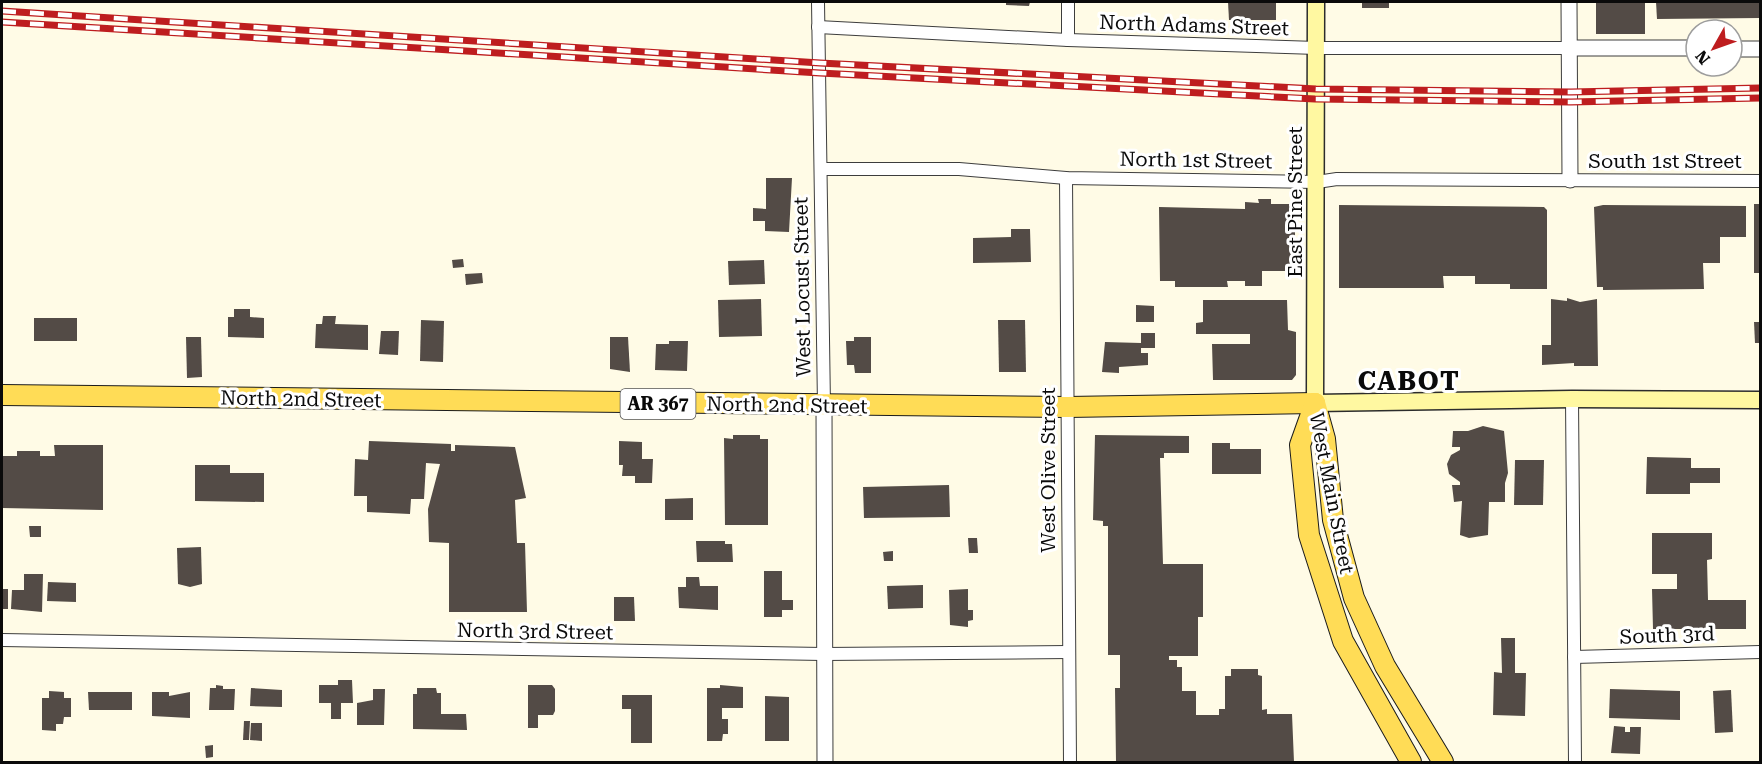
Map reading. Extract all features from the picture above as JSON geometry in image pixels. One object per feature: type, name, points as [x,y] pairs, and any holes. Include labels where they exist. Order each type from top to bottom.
[{"type":"main road","name":"East Pine Street","points":[[1315,403],[1316,2]]},
{"type":"main road","name":"North 2nd Street","points":[[2,395],[1067,407],[1572,399]]},
{"type":"main road","name":"AR 367","points":[[1572,399],[1761,400]]},
{"type":"main road","name":"West Main Street","points":[[1315,403],[1300,445],[1309,535],[1343,641],[1411,762]]},
{"type":"main road","name":"West Main Street","points":[[1315,403],[1325,439],[1333,520],[1354,598],[1385,666],[1443,762]]},
{"type":"street","name":"West Locust Street","points":[[818,2],[824,406],[825,762]]},
{"type":"street","points":[[1068,2],[1068,40]]},
{"type":"street","points":[[1569,2],[1570,180]]},
{"type":"street","name":"North Adams Street","points":[[818,27],[1068,40],[1317,48],[1570,48]]},
{"type":"street","points":[[1570,48],[1684,48]]},
{"type":"street","points":[[1744,49],[1761,49]]},
{"type":"street","name":"North 1st Street","points":[[821,169],[959,169],[1066,178],[1317,182],[1337,179],[1570,180]]},
{"type":"street","name":"West Olive Street","points":[[1066,178],[1070,762]]},
{"type":"street","name":"South 1st Street","points":[[1570,180],[1761,181]]},
{"type":"street","points":[[1572,399],[1575,762]]},
{"type":"street","name":"North 3rd Street","points":[[2,640],[823,654],[1069,652]]},
{"type":"street","name":"South 3rd","points":[[1574,657],[1761,652]]},
{"type":"building","points":[[1006,2],[1030,2],[1029,6],[1006,5]]},
{"type":"building","points":[[1228,2],[1276,2],[1276,20],[1229,20]]},
{"type":"building","points":[[1362,2],[1389,2],[1389,8],[1362,8]]},
{"type":"building","points":[[1596,2],[1645,2],[1645,34],[1596,34]]},
{"type":"building","points":[[1656,2],[1760,2],[1760,18],[1657,19]]},
{"type":"building","points":[[766,178],[792,178],[789,232],[765,231],[765,221],[753,221],[753,208],[766,209]]},
{"type":"building","points":[[1258,199],[1271,199],[1271,204],[1295,204],[1295,271],[1262,271],[1262,286],[1245,286],[1245,281],[1227,281],[1228,287],[1175,287],[1175,281],[1160,281],[1159,207],[1245,209],[1245,202],[1259,203]]},
{"type":"building","points":[[1754,204],[1760,204],[1760,273],[1754,273]]},
{"type":"building","points":[[1339,205],[1544,207],[1547,210],[1547,289],[1510,289],[1510,284],[1475,284],[1475,276],[1443,276],[1444,288],[1339,288]]},
{"type":"building","points":[[1603,205],[1746,206],[1746,237],[1720,237],[1720,263],[1703,263],[1704,289],[1603,290],[1603,287],[1597,287],[1594,207]]},
{"type":"building","points":[[1011,229],[1030,229],[1031,262],[973,263],[973,238],[1011,237]]},
{"type":"building","points":[[463,259],[464,267],[453,268],[452,260]]},
{"type":"building","points":[[764,260],[765,284],[729,285],[728,261]]},
{"type":"building","points":[[482,273],[483,283],[466,285],[465,274]]},
{"type":"building","points":[[1567,298],[1580,302],[1597,299],[1598,366],[1574,366],[1574,363],[1542,365],[1542,345],[1551,345],[1551,299],[1567,301]]},
{"type":"building","points":[[761,299],[762,336],[719,337],[718,300]]},
{"type":"building","points":[[1203,300],[1287,300],[1288,330],[1296,332],[1296,375],[1292,380],[1213,380],[1212,344],[1250,344],[1250,334],[1196,334],[1196,323],[1203,322]]},
{"type":"building","points":[[1136,305],[1154,306],[1154,322],[1136,322]]},
{"type":"building","points":[[234,309],[250,309],[250,317],[264,318],[264,338],[228,337],[228,317],[234,317]]},
{"type":"building","points":[[323,316],[336,316],[335,324],[368,325],[368,350],[315,348],[316,324],[322,324]]},
{"type":"building","points":[[34,318],[77,318],[77,341],[34,341]]},
{"type":"building","points":[[421,320],[444,321],[443,362],[420,361]]},
{"type":"building","points":[[998,320],[1025,320],[1026,372],[999,372]]},
{"type":"building","points":[[1754,322],[1760,322],[1760,343],[1755,343]]},
{"type":"building","points":[[381,331],[399,331],[398,355],[379,354]]},
{"type":"building","points":[[1141,333],[1155,333],[1155,348],[1141,348],[1141,353],[1148,353],[1148,365],[1119,367],[1119,373],[1102,372],[1105,342],[1141,343]]},
{"type":"building","points":[[186,337],[201,337],[202,377],[187,378]]},
{"type":"building","points":[[610,337],[628,337],[630,372],[610,369]]},
{"type":"building","points":[[854,337],[871,337],[871,373],[855,373],[854,365],[847,365],[846,341],[854,341]]},
{"type":"building","points":[[669,341],[688,341],[687,371],[655,370],[656,344],[669,344]]},
{"type":"building","points":[[1483,426],[1504,431],[1508,473],[1505,483],[1505,502],[1489,502],[1488,535],[1469,538],[1460,535],[1462,501],[1454,502],[1452,485],[1460,485],[1460,482],[1449,474],[1447,464],[1451,455],[1460,450],[1460,447],[1452,447],[1453,431],[1468,431]]},
{"type":"building","points":[[733,435],[760,435],[760,439],[768,439],[768,525],[725,525],[724,438],[733,439]]},
{"type":"building","points":[[1095,435],[1189,436],[1189,453],[1164,453],[1164,458],[1160,458],[1163,564],[1203,564],[1203,617],[1198,617],[1198,656],[1169,656],[1169,660],[1177,660],[1177,667],[1182,667],[1182,691],[1196,691],[1196,715],[1219,715],[1219,709],[1225,709],[1225,676],[1231,676],[1231,669],[1258,669],[1258,675],[1262,676],[1262,710],[1267,709],[1267,714],[1292,714],[1294,762],[1116,762],[1115,688],[1120,688],[1120,655],[1108,655],[1108,526],[1103,526],[1103,521],[1093,520]]},
{"type":"building","points":[[369,441],[451,444],[451,451],[455,451],[455,445],[515,447],[526,498],[515,500],[517,543],[525,543],[527,612],[449,612],[449,543],[429,542],[428,509],[440,464],[426,463],[424,499],[411,499],[410,514],[367,512],[367,496],[354,496],[355,459],[368,460]]},
{"type":"building","points":[[619,441],[642,442],[642,459],[653,459],[652,483],[635,483],[635,476],[622,476],[623,465],[619,465]]},
{"type":"building","points":[[1212,443],[1230,443],[1230,449],[1261,449],[1261,474],[1212,474]]},
{"type":"building","points":[[54,445],[103,445],[103,510],[2,508],[2,456],[17,456],[17,451],[40,451],[40,456],[55,456]]},
{"type":"building","points":[[1647,457],[1691,458],[1691,468],[1720,468],[1720,483],[1690,483],[1690,494],[1646,494]]},
{"type":"building","points":[[1515,460],[1544,460],[1543,505],[1514,505]]},
{"type":"building","points":[[195,465],[230,465],[230,473],[264,473],[264,502],[195,501]]},
{"type":"building","points":[[949,485],[950,517],[864,518],[863,487]]},
{"type":"building","points":[[693,498],[693,520],[665,520],[665,499]]},
{"type":"building","points":[[29,526],[41,526],[41,537],[30,537]]},
{"type":"building","points":[[1652,533],[1712,533],[1712,559],[1707,560],[1708,600],[1746,600],[1746,629],[1653,629],[1652,589],[1677,589],[1677,574],[1652,574]]},
{"type":"building","points":[[968,538],[977,538],[978,553],[969,553]]},
{"type":"building","points":[[696,541],[725,541],[725,544],[732,544],[733,562],[697,562]]},
{"type":"building","points":[[201,547],[202,584],[190,587],[178,584],[177,548]]},
{"type":"building","points":[[893,551],[893,561],[884,561],[883,552]]},
{"type":"building","points":[[764,571],[782,571],[782,600],[793,600],[793,610],[782,610],[782,617],[764,617]]},
{"type":"building","points":[[24,574],[43,574],[42,612],[11,609],[12,590],[24,590]]},
{"type":"building","points":[[686,577],[699,577],[700,586],[718,586],[718,610],[679,608],[678,587],[686,587]]},
{"type":"building","points":[[48,582],[76,583],[76,602],[47,601]]},
{"type":"building","points":[[923,585],[923,608],[888,609],[887,586]]},
{"type":"building","points":[[2,589],[8,589],[8,609],[2,609]]},
{"type":"building","points":[[968,589],[968,610],[973,610],[973,620],[968,621],[968,627],[950,625],[949,590]]},
{"type":"building","points":[[614,597],[634,597],[635,621],[614,621]]},
{"type":"building","points":[[1501,638],[1515,638],[1515,673],[1526,673],[1525,716],[1493,715],[1494,672],[1502,673]]},
{"type":"building","points":[[338,680],[352,680],[353,703],[341,703],[341,719],[331,719],[331,703],[319,703],[319,685],[338,685]]},
{"type":"building","points":[[216,685],[223,686],[223,689],[235,689],[234,710],[209,710],[210,688],[216,688]]},
{"type":"building","points":[[528,685],[552,685],[555,689],[555,711],[553,715],[538,715],[538,728],[528,728]]},
{"type":"building","points":[[720,685],[743,687],[743,708],[722,708],[722,719],[728,719],[728,734],[723,734],[722,741],[707,741],[707,688],[720,688]]},
{"type":"building","points":[[251,688],[282,690],[282,707],[250,706]]},
{"type":"building","points":[[417,688],[436,688],[437,693],[441,693],[441,714],[466,714],[467,730],[413,729],[413,694],[417,694]]},
{"type":"building","points":[[373,689],[385,689],[384,725],[357,725],[357,703],[373,700]]},
{"type":"building","points":[[1610,689],[1680,691],[1680,720],[1609,718]]},
{"type":"building","points":[[1731,690],[1733,732],[1715,733],[1713,691]]},
{"type":"building","points":[[49,691],[64,692],[64,698],[71,698],[71,717],[64,717],[63,724],[56,724],[56,731],[42,730],[42,698],[49,698]]},
{"type":"building","points":[[88,692],[132,692],[132,710],[89,710]]},
{"type":"building","points":[[152,692],[169,692],[169,696],[190,692],[190,718],[152,716]]},
{"type":"building","points":[[622,695],[652,695],[652,743],[631,743],[631,709],[622,709]]},
{"type":"building","points":[[765,696],[789,697],[789,741],[765,741]]},
{"type":"building","points":[[244,721],[250,721],[249,740],[243,740]]},
{"type":"building","points":[[251,723],[262,723],[262,741],[250,740]]},
{"type":"building","points":[[1614,726],[1625,727],[1625,732],[1630,732],[1630,727],[1641,727],[1640,754],[1611,753]]},
{"type":"building","points":[[213,745],[213,757],[206,758],[205,746]]},
{"type":"railway","points":[[2,11],[820,63],[1316,89],[1571,92],[1760,88]]},
{"type":"railway","points":[[2,22],[820,73],[1315,99],[1571,102],[1760,98]]},
{"type":"district","name":"CABOT","points":[[1409,381]]}]
